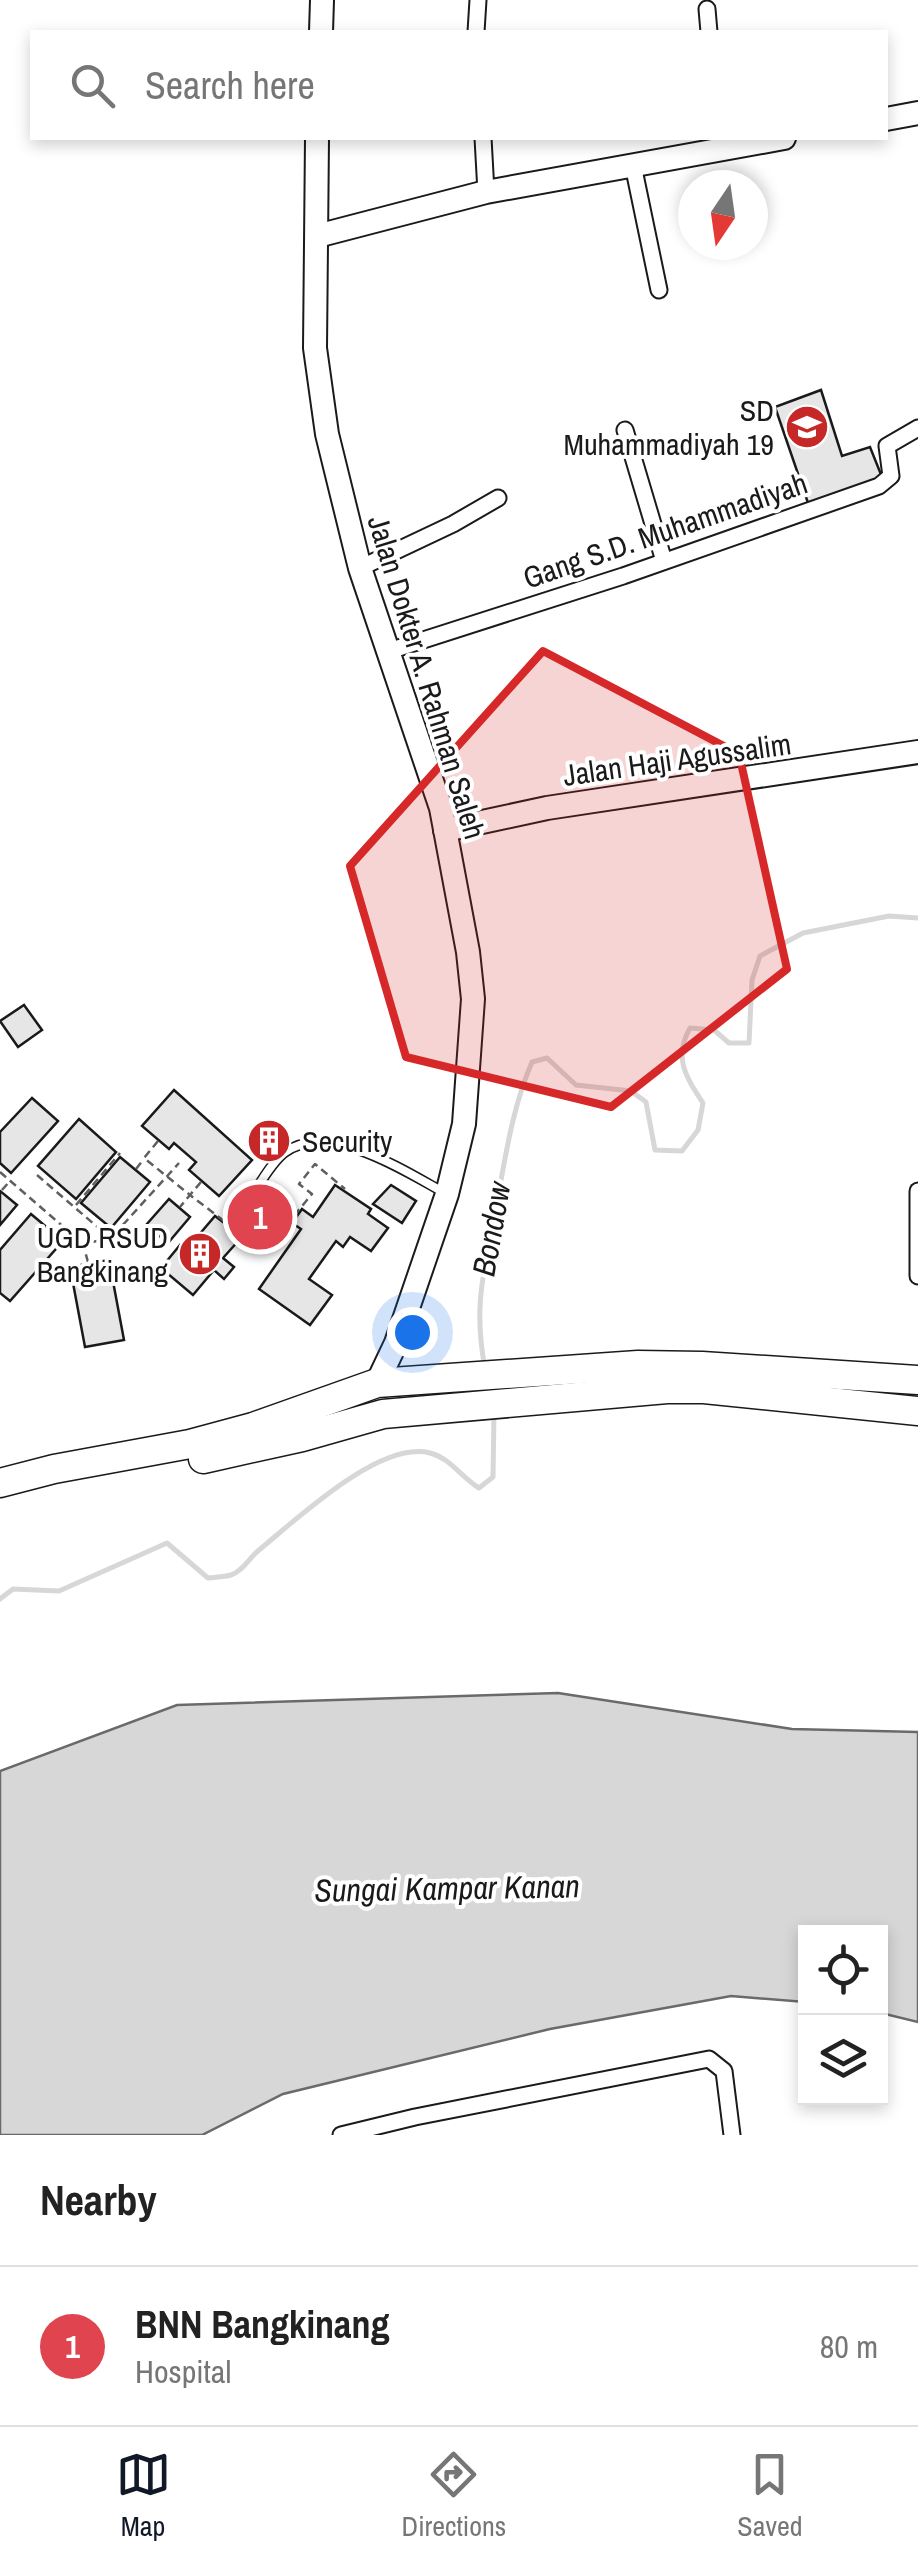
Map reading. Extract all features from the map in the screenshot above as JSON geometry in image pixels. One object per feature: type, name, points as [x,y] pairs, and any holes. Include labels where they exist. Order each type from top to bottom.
[{"type":"highway","points":[[0,1497],[145,1472],[302,1437],[515,1373],[591,1366],[702,1366],[918,1380]]},
{"type":"highway","points":[[0,1483],[252,1428],[376,1383],[412,1381],[450,1393],[519,1402],[704,1389],[918,1411]]},
{"type":"main road","points":[[320,30],[322,0]]},
{"type":"main road","points":[[888,119],[918,113]]},
{"type":"main road","name":"Jalan Dokter A. Rahman Saleh","points":[[316,140],[315,348],[327,434],[360,568],[445,830],[473,999],[464,1124],[447,1194],[396,1343],[376,1383]]},
{"type":"main road","points":[[317,236],[486,192],[633,165],[720,143],[758,140]]},
{"type":"main road","name":"Jalan Haji Agussalim","points":[[445,830],[547,808],[918,752]]},
{"type":"main road","points":[[396,1343],[412,1381]]},
{"type":"street","points":[[476,30],[478,0]]},
{"type":"street","points":[[707,9],[709,30]]},
{"type":"street","points":[[482,140],[486,192]]},
{"type":"street","points":[[633,165],[659,290]]},
{"type":"street","name":"Gang S.D. Muhammadiyah","points":[[389,651],[664,562],[879,486],[891,476],[887,446],[918,428]]},
{"type":"street","points":[[625,430],[664,562]]},
{"type":"street","points":[[360,568],[498,498]]},
{"type":"street","points":[[918,1191],[918,1276]]},
{"type":"street","points":[[341,2135],[710,2058],[724,2071],[732,2135]]},
{"type":"lane","points":[[247,1203],[282,1154],[294,1147],[323,1142],[355,1147],[447,1194]]},
{"type":"path","points":[[136,1168],[158,1141]]},
{"type":"path","points":[[74,1207],[120,1153]]},
{"type":"path","points":[[144,1158],[224,1220]]},
{"type":"path","points":[[83,1244],[110,1238],[180,1163]]},
{"type":"path","points":[[240,1231],[265,1251],[312,1194],[299,1184],[316,1164],[345,1189]]},
{"type":"path","points":[[0,1172],[83,1244],[88,1262]]},
{"type":"path","points":[[37,1175],[110,1238]]},
{"type":"path","points":[[2,1190],[10,1181]]},
{"type":"path","points":[[180,1208],[201,1182]]},
{"type":"path","points":[[49,1226],[55,1220]]},
{"type":"highlighted area","points":[[543,651],[739,754],[787,969],[611,1107],[406,1057],[350,866]]},
{"type":"water","name":"Sungai Kampar Kanan","points":[[558,1693],[792,1729],[918,1732],[918,2022],[888,2015],[888,1925],[798,1925],[798,2001],[731,1996],[550,2029],[283,2094],[202,2135],[0,2135],[0,1771],[177,1705]]},
{"type":"building","name":"SD Muhammadiyah 19","points":[[821,390],[842,456],[870,447],[882,477],[808,503],[775,407]]},
{"type":"building","points":[[24,1005],[42,1030],[18,1047],[0,1021]]},
{"type":"building","points":[[174,1090],[252,1160],[219,1196],[189,1170],[196,1162],[174,1143],[169,1149],[142,1126]]},
{"type":"building","points":[[32,1098],[58,1121],[11,1173],[0,1163],[0,1132]]},
{"type":"building","points":[[79,1119],[116,1152],[76,1199],[38,1166]]},
{"type":"building","points":[[120,1157],[150,1182],[111,1228],[81,1203]]},
{"type":"building","points":[[335,1185],[371,1209],[368,1214],[388,1228],[371,1251],[350,1237],[343,1247],[336,1241],[309,1279],[332,1295],[310,1325],[259,1289],[301,1229],[292,1223],[302,1209],[313,1217]]},
{"type":"building","points":[[391,1185],[416,1201],[402,1223],[373,1204]]},
{"type":"building","points":[[0,1191],[17,1205],[0,1225]]},
{"type":"building","points":[[169,1199],[190,1217],[168,1243],[146,1225]]},
{"type":"building","name":"UGD RSUD Bangkinang","points":[[233,1210],[247,1221],[235,1235],[240,1239],[223,1258],[234,1267],[224,1279],[214,1270],[193,1295],[161,1268],[180,1245],[186,1250],[215,1216],[223,1222]]},
{"type":"building","points":[[31,1214],[63,1241],[10,1301],[0,1293],[0,1250]]},
{"type":"building","points":[[109,1260],[124,1340],[85,1347],[70,1267]]},
{"type":"waterway","name":"Bondow","points":[[485,1368],[480,1326],[484,1271],[509,1136],[532,1062],[547,1058],[576,1085],[631,1091],[646,1102],[655,1150],[682,1151],[698,1130],[703,1103],[684,1067],[685,1039],[690,1028],[714,1030],[729,1043],[749,1043],[752,980],[760,956],[803,933],[889,916],[918,918]]},
{"type":"waterway","name":"Bondow","points":[[0,1599],[13,1589],[59,1591],[167,1543],[208,1578],[231,1575],[340,1485],[388,1458],[410,1452],[437,1455],[479,1488],[493,1477],[494,1413]]},
{"type":"place","name":"SD Muhammadiyah 19","points":[[807,427]]},
{"type":"place","name":"Security","points":[[269,1141]]},
{"type":"place","name":"BNN Bangkinang","points":[[260,1217]]},
{"type":"place","name":"UGD RSUD Bangkinang","points":[[200,1254]]}]
